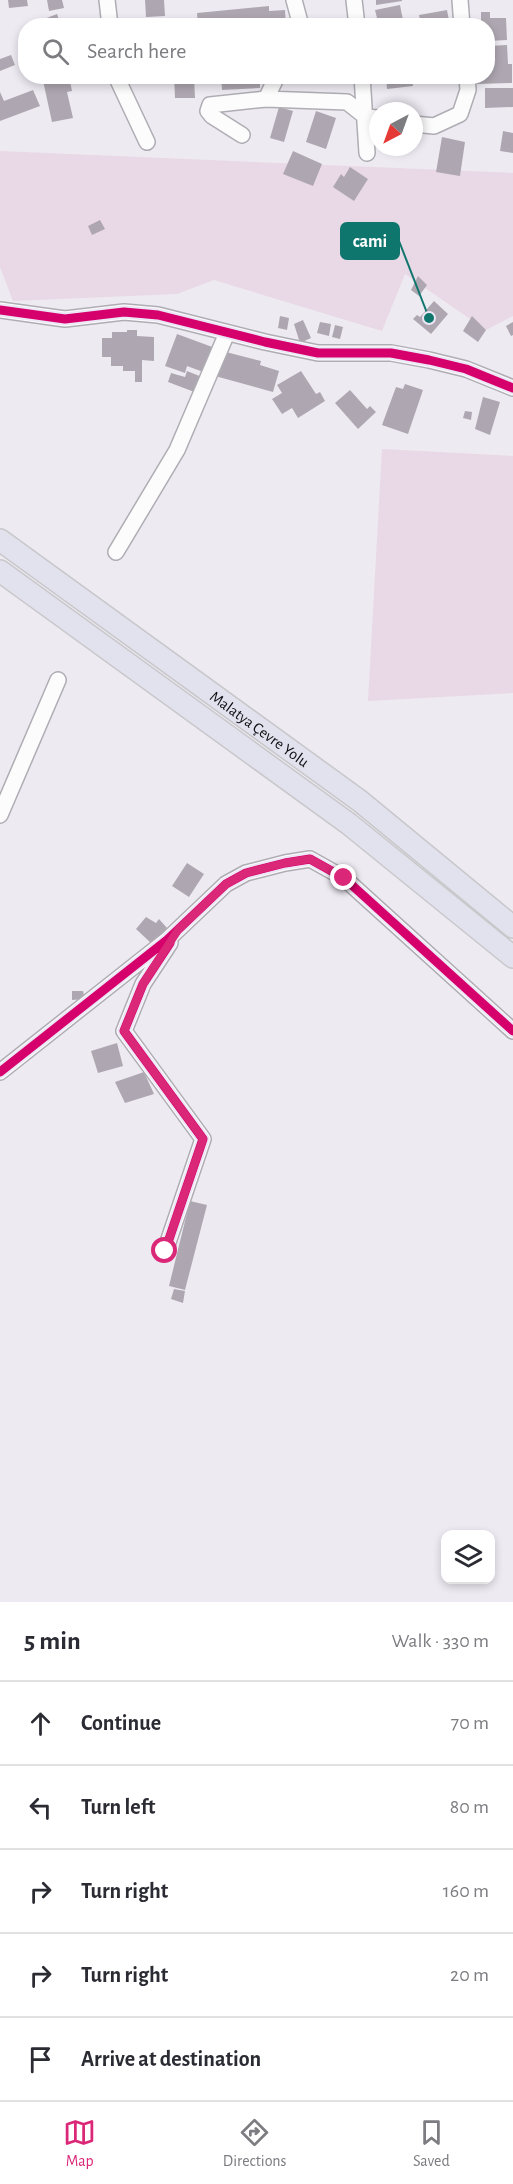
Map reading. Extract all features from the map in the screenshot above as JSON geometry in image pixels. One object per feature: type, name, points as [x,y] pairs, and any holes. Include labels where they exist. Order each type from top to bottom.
[{"type":"highway","name":"Malatya Çevre Yolu","points":[[0,540],[360,801],[513,927]]},
{"type":"highway","name":"Malatya Çevre Yolu","points":[[0,571],[349,824],[513,957]]},
{"type":"street","points":[[107,0],[109,18]]},
{"type":"street","points":[[294,0],[299,18]]},
{"type":"street","points":[[354,0],[356,18]]},
{"type":"street","points":[[460,0],[461,18]]},
{"type":"street","points":[[120,84],[147,142]]},
{"type":"street","points":[[266,99],[273,84]]},
{"type":"street","points":[[364,84],[369,105]]},
{"type":"street","points":[[423,125],[434,126],[460,114],[468,90],[467,84]]},
{"type":"street","points":[[242,135],[212,116],[208,111],[210,105],[266,99],[347,102],[369,115]]},
{"type":"street","points":[[367,153],[369,139]]},
{"type":"street","points":[[0,310],[65,319],[124,312],[158,315],[318,353],[391,353],[429,360],[466,369],[513,388]]},
{"type":"street","points":[[116,552],[177,450],[227,333]]},
{"type":"street","points":[[0,815],[57,680]]},
{"type":"street","points":[[0,1072],[104,992],[178,930],[226,884],[246,873],[310,859],[344,878],[513,1031]]},
{"type":"street","points":[[165,1251],[203,1139],[124,1031],[143,984],[178,930]]},
{"type":"shaded area","points":[[0,151],[513,173],[513,316],[486,330],[405,274],[382,331],[214,280],[177,294],[13,301],[0,267]]},
{"type":"shaded area","points":[[382,449],[513,456],[513,693],[368,701]]},
{"type":"building","points":[[8,0],[27,0],[28,6],[9,8]]},
{"type":"building","points":[[47,0],[62,0],[64,8],[49,11]]},
{"type":"building","points":[[145,0],[164,0],[165,16],[146,17]]},
{"type":"building","points":[[376,0],[402,0],[402,1],[376,5]]},
{"type":"building","points":[[400,5],[403,18],[377,18],[375,10]]},
{"type":"building","points":[[269,6],[269,11],[285,10],[286,18],[197,18],[197,13]]},
{"type":"building","points":[[447,10],[448,18],[420,18],[419,15]]},
{"type":"building","points":[[481,12],[490,12],[490,18],[481,18]]},
{"type":"building","points":[[57,14],[58,18],[47,18]]},
{"type":"building","points":[[495,18],[506,18],[507,40],[495,41]]},
{"type":"building","points":[[507,45],[508,64],[512,64],[512,83],[495,83],[495,46]]},
{"type":"building","points":[[11,55],[15,65],[0,71],[0,59]]},
{"type":"building","points":[[44,84],[71,84],[72,91],[67,92],[73,118],[52,122]]},
{"type":"building","points":[[174,84],[194,84],[195,98],[175,98]]},
{"type":"building","points":[[222,84],[260,84],[260,88],[222,90]]},
{"type":"building","points":[[387,84],[413,84],[413,86],[387,89]]},
{"type":"building","points":[[485,88],[513,88],[513,107],[485,108]]},
{"type":"building","points":[[33,90],[40,106],[0,121],[0,92],[4,101]]},
{"type":"building","points":[[279,107],[293,111],[284,142],[270,138]]},
{"type":"building","points":[[316,111],[336,118],[326,149],[306,142]]},
{"type":"building","points":[[503,131],[513,133],[513,153],[500,151]]},
{"type":"building","points":[[442,137],[465,142],[460,176],[436,172]]},
{"type":"building","points":[[293,151],[322,164],[313,186],[283,174]]},
{"type":"building","points":[[350,167],[368,179],[354,201],[333,187],[341,174],[344,177]]},
{"type":"building","points":[[100,220],[105,229],[92,235],[88,226]]},
{"type":"building","points":[[418,276],[427,285],[419,296],[411,290]]},
{"type":"building","points":[[434,301],[448,314],[431,334],[413,319],[417,315],[420,317]]},
{"type":"building","points":[[280,316],[289,318],[287,330],[278,328]]},
{"type":"building","points":[[472,316],[486,330],[478,342],[463,331]]},
{"type":"building","points":[[303,320],[311,338],[300,343],[294,324]]},
{"type":"building","points":[[320,322],[331,324],[329,336],[317,333]]},
{"type":"building","points":[[513,322],[513,335],[511,336],[506,326]]},
{"type":"building","points":[[335,325],[343,327],[340,339],[332,337]]},
{"type":"building","points":[[127,330],[137,330],[137,336],[154,337],[154,361],[142,360],[142,382],[135,382],[135,371],[123,371],[123,366],[111,366],[111,357],[102,357],[102,338],[112,338],[112,332],[127,332]]},
{"type":"building","points":[[177,334],[215,348],[206,373],[187,366],[185,373],[165,366]]},
{"type":"building","points":[[222,351],[261,361],[260,365],[279,371],[273,392],[215,376]]},
{"type":"building","points":[[187,371],[202,377],[197,393],[168,382],[171,373],[185,377]]},
{"type":"building","points":[[301,371],[316,394],[320,392],[325,401],[298,418],[292,408],[282,414],[272,399],[282,393],[277,385]]},
{"type":"building","points":[[405,384],[423,390],[408,434],[382,425],[396,387],[403,389]]},
{"type":"building","points":[[350,390],[367,409],[370,406],[376,412],[358,429],[335,403]]},
{"type":"building","points":[[483,397],[500,402],[490,435],[475,429]]},
{"type":"building","points":[[465,411],[472,412],[471,420],[463,418]]},
{"type":"building","points":[[187,863],[204,874],[189,897],[172,886]]},
{"type":"building","points":[[146,917],[156,923],[159,919],[167,928],[152,944],[136,929]]},
{"type":"building","points":[[72,991],[83,991],[85,999],[72,1000]]},
{"type":"building","points":[[117,1043],[123,1066],[98,1073],[91,1051]]},
{"type":"building","points":[[144,1072],[154,1094],[125,1103],[115,1082]]},
{"type":"building","points":[[190,1201],[207,1205],[185,1290],[169,1286]]},
{"type":"building","points":[[174,1289],[185,1291],[183,1303],[171,1299]]},
{"type":"cycle path","points":[[0,310],[65,319],[124,312],[158,315],[318,353],[391,353],[429,360],[466,369],[513,388]]},
{"type":"cycle path","points":[[0,1072],[167,940],[226,884],[246,873],[310,859],[344,878],[513,1031]]},
{"type":"cycle path","points":[[165,1251],[203,1139],[124,1031],[143,984],[170,943]]},
{"type":"place","name":"cami","points":[[429,318]]},
{"type":"route","points":[[165,1251],[203,1139],[124,1031],[143,984],[178,930],[226,884],[246,873],[310,859],[344,878]]}]
